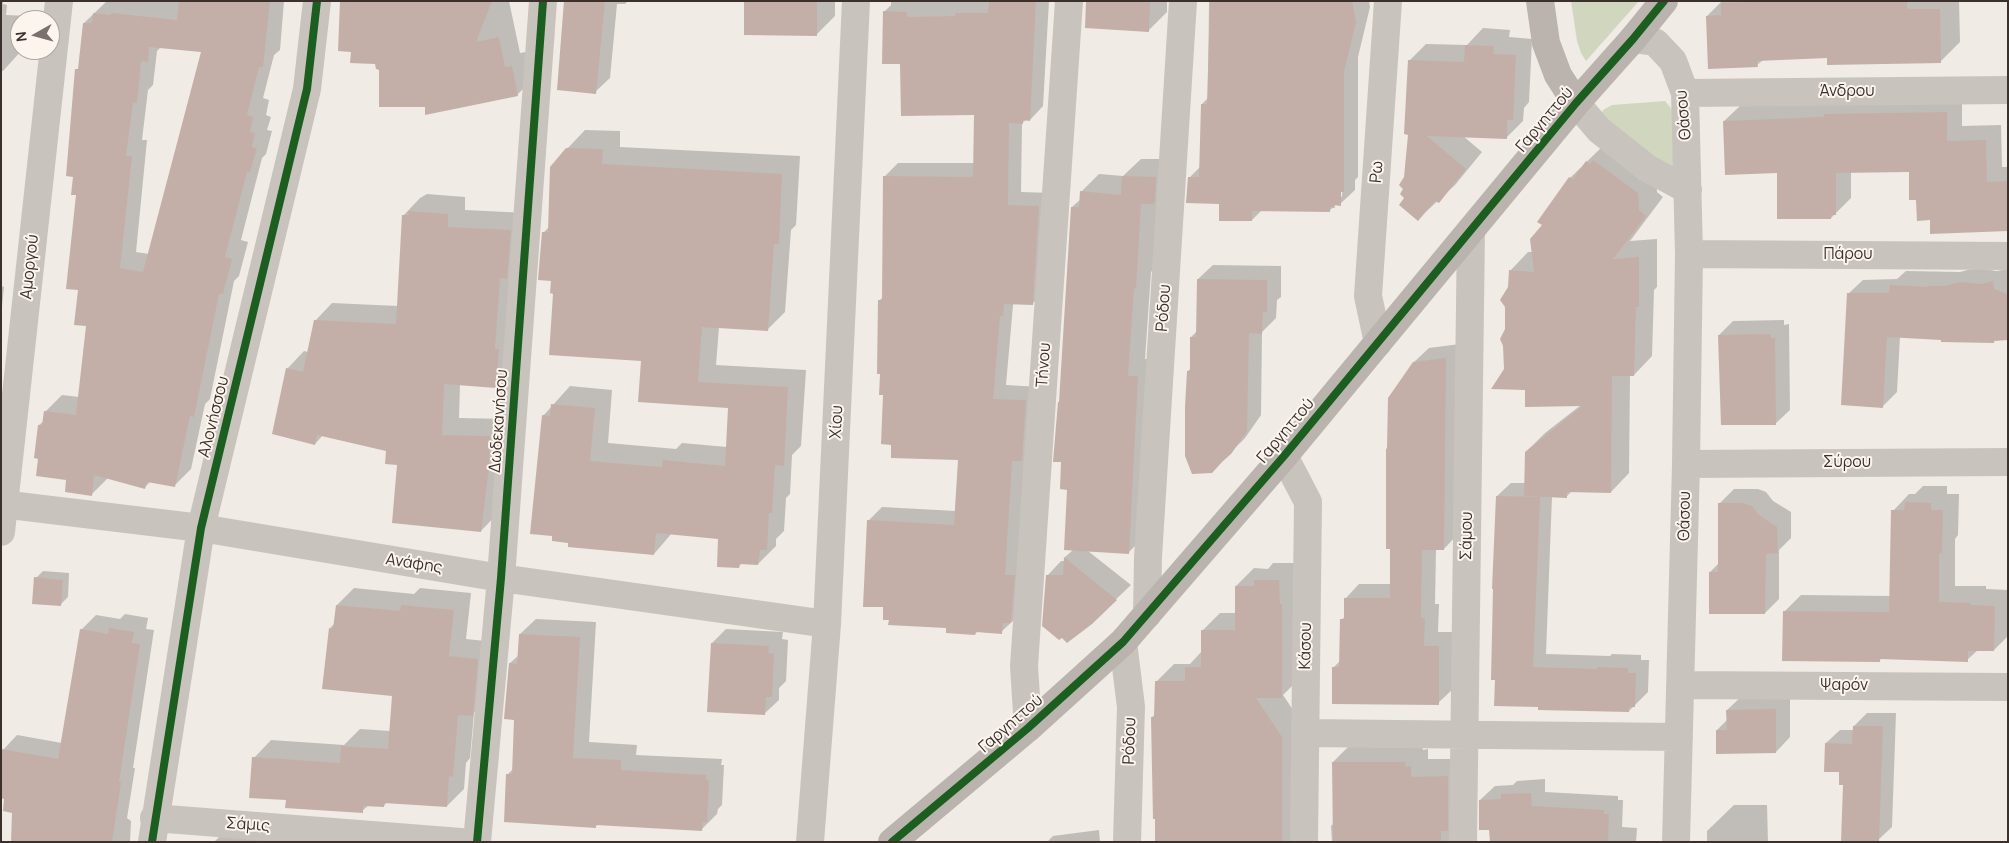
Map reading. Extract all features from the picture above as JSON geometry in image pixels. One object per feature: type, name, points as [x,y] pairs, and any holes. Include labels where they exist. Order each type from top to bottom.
[{"type":"street","name":"Αμοργού","points":[[1,532],[59,1]]},
{"type":"street","name":"Αλονήσσου","points":[[153,830],[201,528],[307,89],[317,1]]},
{"type":"street","name":"Δωδεκανήσου","points":[[477,842],[501,578],[543,1]]},
{"type":"street","name":"Χίου","points":[[810,842],[827,624],[856,1]]},
{"type":"street","name":"Τήνου","points":[[1028,728],[1024,666],[1069,1]]},
{"type":"street","name":"Ρόδου","points":[[1147,615],[1148,557],[1183,1]]},
{"type":"street","name":"Ρω","points":[[1378,343],[1368,296],[1388,1]]},
{"type":"street","points":[[1540,1],[1546,43],[1558,76],[1576,103],[1598,130],[1647,168],[1688,190]]},
{"type":"street","name":"Γαργηττού","points":[[892,842],[1028,728],[1123,642],[1284,456],[1576,103],[1664,1]]},
{"type":"street","name":"Θάσου","points":[[1633,39],[1655,42],[1673,61],[1686,93],[1689,254],[1686,464],[1676,842]]},
{"type":"street","name":"Άνδρου","points":[[1686,93],[2008,90]]},
{"type":"street","name":"Σάμου","points":[[1463,842],[1471,230]]},
{"type":"street","name":"Πάρου","points":[[1689,254],[2008,256]]},
{"type":"street","name":"Κάσου","points":[[1284,456],[1308,502],[1304,842]]},
{"type":"street","name":"Σύρου","points":[[1686,464],[2008,462]]},
{"type":"street","name":"Ανάφης","points":[[3,505],[201,528],[501,578],[827,624]]},
{"type":"street","name":"Ρόδου","points":[[1123,642],[1131,707],[1127,842]]},
{"type":"street","name":"Ψαρόν","points":[[1681,685],[2008,688]]},
{"type":"street","points":[[1305,733],[1679,737]]},
{"type":"street","name":"Σάμις","points":[[153,830],[461,842]]},
{"type":"green space","points":[[1571,1],[1639,1],[1586,61],[1577,41]]},
{"type":"green space","points":[[1665,101],[1676,114],[1675,163],[1672,169],[1600,118],[1603,110],[1612,105]]},
{"type":"building","points":[[179,1],[270,1],[263,67],[259,67],[247,115],[253,117],[250,132],[255,133],[252,147],[257,148],[250,172],[247,172],[225,257],[232,259],[223,294],[219,294],[194,417],[190,416],[175,487],[147,482],[145,489],[94,475],[92,496],[65,492],[66,480],[36,476],[38,459],[34,458],[38,425],[42,425],[44,411],[76,415],[86,326],[74,325],[78,290],[66,289],[76,195],[71,195],[73,177],[66,176],[75,69],[78,69],[83,23],[92,23],[93,13],[177,20]],"holes":[[[149,47],[201,52],[143,272],[120,268],[132,156],[126,156],[133,102],[137,103],[141,61],[148,62]]]},
{"type":"building","points":[[340,1],[492,1],[476,42],[499,37],[505,67],[512,66],[518,96],[425,115],[425,107],[379,107],[379,70],[376,69],[375,64],[350,63],[351,52],[338,51]]},
{"type":"building","points":[[564,1],[605,1],[596,94],[557,90]]},
{"type":"building","points":[[744,1],[817,1],[817,36],[744,35]]},
{"type":"building","points":[[989,1],[1036,1],[1030,121],[1023,120],[1023,124],[1009,123],[1008,205],[1039,206],[1033,305],[1004,304],[1003,316],[1000,316],[993,399],[1026,400],[1022,461],[1012,461],[1005,575],[1015,575],[1011,623],[1003,623],[1002,634],[976,632],[975,635],[946,633],[946,628],[888,625],[889,620],[883,620],[883,607],[863,607],[867,520],[954,525],[958,460],[891,458],[891,445],[881,444],[883,395],[879,395],[880,374],[877,374],[878,300],[882,300],[883,176],[973,177],[974,115],[901,116],[900,64],[882,64],[883,11],[907,12],[907,17],[955,16],[956,13],[988,13]]},
{"type":"building","points":[[1086,1],[1150,1],[1149,32],[1085,28]]},
{"type":"building","points":[[1210,1],[1352,1],[1356,22],[1344,72],[1344,192],[1341,192],[1341,206],[1334,205],[1335,208],[1330,207],[1330,212],[1252,211],[1252,221],[1219,221],[1219,204],[1186,203],[1188,177],[1199,177],[1201,104],[1207,104]]},
{"type":"building","points":[[1907,1],[1907,9],[1940,9],[1941,63],[1827,65],[1827,58],[1757,61],[1758,67],[1708,69],[1706,16],[1721,15],[1721,3]]},
{"type":"building","points":[[1465,45],[1494,46],[1493,54],[1516,55],[1513,120],[1507,120],[1507,139],[1427,136],[1466,169],[1439,203],[1435,201],[1418,221],[1399,205],[1404,198],[1400,194],[1403,189],[1399,185],[1404,177],[1408,135],[1404,134],[1408,60],[1464,62]]},
{"type":"building","points":[[1947,112],[1947,141],[1986,140],[1987,182],[2008,181],[2008,231],[1930,234],[1930,220],[1917,221],[1916,200],[1909,200],[1909,172],[1836,173],[1836,215],[1831,215],[1831,219],[1777,219],[1777,173],[1725,175],[1723,121],[1824,117],[1824,114]]},
{"type":"building","points":[[566,148],[603,149],[602,164],[782,174],[779,244],[774,244],[768,331],[702,327],[698,382],[788,387],[784,466],[775,465],[772,513],[769,513],[767,550],[760,550],[758,565],[740,564],[739,568],[717,567],[718,539],[656,533],[654,555],[568,547],[568,543],[552,541],[552,536],[530,534],[542,415],[550,416],[551,404],[595,408],[590,461],[662,467],[663,460],[725,466],[728,408],[638,402],[641,361],[549,355],[553,294],[550,293],[551,281],[538,280],[542,232],[548,232],[550,167]]},
{"type":"building","points":[[1593,160],[1638,193],[1639,210],[1646,216],[1613,259],[1639,257],[1639,307],[1636,307],[1634,376],[1612,376],[1611,493],[1567,492],[1567,498],[1524,496],[1525,452],[1582,406],[1525,407],[1525,390],[1491,389],[1504,369],[1503,346],[1500,339],[1505,329],[1505,307],[1500,300],[1508,287],[1509,270],[1534,272],[1530,239],[1542,225],[1537,222],[1569,177],[1573,179],[1586,161],[1590,164]]},
{"type":"building","points":[[1122,176],[1156,177],[1155,202],[1153,204],[1141,204],[1136,289],[1134,288],[1128,376],[1138,376],[1129,554],[1064,550],[1067,490],[1060,489],[1061,462],[1053,462],[1059,402],[1071,207],[1079,207],[1080,191],[1121,195]]},
{"type":"building","points":[[408,211],[448,214],[448,227],[511,230],[507,279],[500,278],[495,349],[499,349],[496,388],[444,384],[442,435],[490,436],[489,467],[481,532],[392,523],[397,465],[385,464],[386,451],[317,435],[315,445],[272,434],[286,368],[303,372],[314,320],[396,324],[402,215],[409,215]]},
{"type":"building","points":[[1197,279],[1267,280],[1267,312],[1263,312],[1262,334],[1249,333],[1247,431],[1231,454],[1212,473],[1192,474],[1185,456],[1185,407],[1187,371],[1190,371],[1190,337],[1196,337]]},
{"type":"building","points":[[1993,281],[1994,289],[2008,294],[2008,340],[1994,341],[1994,343],[1941,342],[1941,340],[1887,337],[1883,408],[1841,405],[1847,293],[1889,293],[1890,285],[1928,287],[1945,286],[1960,282],[1982,284]]},
{"type":"building","points":[[1770,334],[1771,338],[1775,338],[1776,425],[1721,425],[1718,335]]},
{"type":"building","points":[[1446,358],[1444,550],[1422,550],[1421,618],[1425,618],[1424,646],[1439,646],[1439,705],[1332,704],[1332,667],[1339,667],[1340,619],[1344,619],[1344,598],[1390,598],[1390,549],[1386,549],[1388,398],[1413,362]]},
{"type":"building","points":[[1496,496],[1540,497],[1533,667],[1628,668],[1628,673],[1636,673],[1635,707],[1629,707],[1629,712],[1538,710],[1538,707],[1494,706],[1495,680],[1491,680]]},
{"type":"building","points":[[1905,502],[1931,503],[1931,510],[1943,510],[1942,553],[1939,554],[1939,602],[1995,606],[1994,651],[1968,651],[1968,662],[1880,659],[1880,662],[1782,661],[1783,611],[1889,612],[1891,510],[1904,510]]},
{"type":"building","points":[[1718,503],[1743,503],[1752,506],[1759,515],[1777,527],[1778,553],[1766,554],[1765,614],[1709,614],[1709,572],[1718,572]]},
{"type":"building","points":[[1064,557],[1117,600],[1092,624],[1067,643],[1062,638],[1059,640],[1042,626],[1046,575],[1063,575]]},
{"type":"building","points":[[34,577],[63,580],[61,606],[32,604]]},
{"type":"building","points":[[1254,580],[1279,580],[1280,604],[1282,604],[1282,698],[1256,698],[1282,737],[1282,842],[1155,842],[1151,717],[1154,717],[1155,681],[1185,681],[1185,667],[1201,667],[1201,630],[1235,630],[1235,586],[1254,586]]},
{"type":"building","points":[[336,605],[400,611],[401,605],[454,610],[449,656],[478,659],[473,716],[458,715],[453,777],[449,776],[447,807],[384,803],[384,807],[363,806],[363,813],[285,808],[286,800],[249,798],[252,757],[340,763],[341,746],[388,749],[392,696],[322,689],[329,628],[333,629]]},
{"type":"building","points":[[109,628],[134,632],[132,643],[140,644],[112,842],[11,842],[12,813],[3,811],[4,799],[1,798],[1,749],[58,759],[80,629],[108,634]]},
{"type":"building","points":[[519,634],[580,637],[573,758],[621,760],[621,770],[706,775],[706,780],[709,781],[707,822],[703,822],[702,831],[596,825],[596,828],[504,822],[506,774],[512,774],[514,720],[504,719],[509,663],[517,664]]},
{"type":"building","points":[[711,643],[769,646],[768,653],[774,654],[772,697],[766,697],[765,715],[707,712]]},
{"type":"building","points":[[1776,709],[1776,753],[1716,754],[1716,730],[1727,730],[1726,710]]},
{"type":"building","points":[[1853,726],[1883,726],[1879,842],[1841,842],[1843,785],[1839,785],[1839,772],[1824,772],[1825,743],[1852,744]]},
{"type":"building","points":[[1332,762],[1405,762],[1406,767],[1411,766],[1411,777],[1448,776],[1448,831],[1441,831],[1441,842],[1333,842]]},
{"type":"building","points":[[1531,793],[1532,806],[1604,810],[1604,814],[1609,814],[1608,842],[1490,842],[1489,830],[1479,830],[1479,800],[1501,799],[1501,794]]},
{"type":"cycle path","points":[[152,842],[201,528],[307,89],[317,1]]},
{"type":"cycle path","points":[[477,842],[501,578],[543,1]]},
{"type":"cycle path","points":[[892,842],[1028,728],[1123,642],[1284,456],[1576,103],[1664,1]]}]
